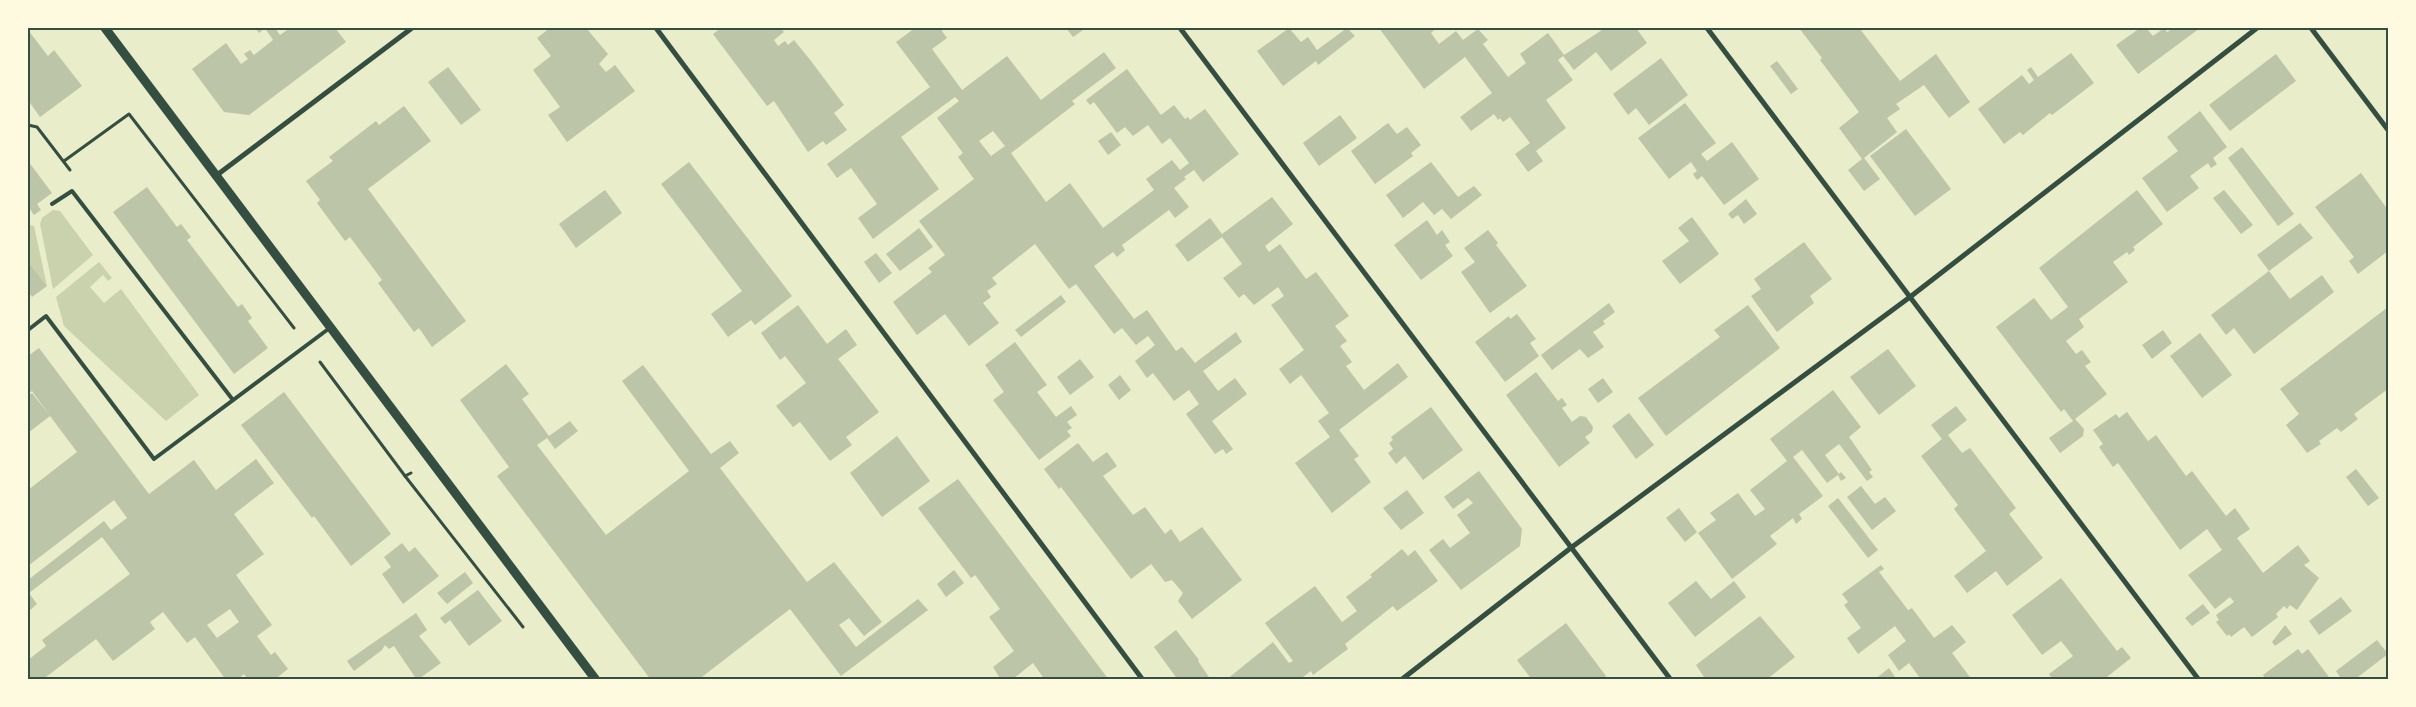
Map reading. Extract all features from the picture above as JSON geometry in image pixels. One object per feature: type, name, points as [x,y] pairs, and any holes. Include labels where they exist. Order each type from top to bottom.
[{"type":"street","points":[[106,28],[596,680]]},
{"type":"street","points":[[217,175],[412,28]]},
{"type":"street","points":[[656,28],[1143,680]]},
{"type":"street","points":[[1180,28],[1671,680]]},
{"type":"street","points":[[1708,28],[2199,680]]},
{"type":"street","points":[[1400,680],[1572,548],[1910,297],[2257,28]]},
{"type":"street","points":[[2312,28],[2388,130]]},
{"type":"lane","points":[[52,204],[72,191],[233,400]]},
{"type":"lane","points":[[28,330],[46,316],[154,459],[331,327]]},
{"type":"path","points":[[64,161],[129,114],[405,476],[526,631]]},
{"type":"path","points":[[28,125],[37,127],[80,184],[72,191]]},
{"type":"path","points":[[405,476],[430,460]]},
{"type":"green space","points":[[53,210],[60,211],[93,255],[53,289],[40,224],[42,218]]},
{"type":"green space","points":[[34,226],[47,286],[31,265],[28,267],[28,227]]},
{"type":"green space","points":[[99,262],[112,278],[108,281],[103,275],[90,287],[104,303],[121,289],[199,395],[166,421],[64,326],[56,297]]},
{"type":"building","points":[[255,28],[265,28],[259,33]]},
{"type":"building","points":[[265,28],[275,28],[280,35],[290,28],[335,28],[346,42],[249,115],[224,112],[192,69],[226,43],[241,64],[248,59],[244,54],[250,50],[254,55],[273,40]]},
{"type":"building","points":[[550,28],[589,28],[587,29],[608,54],[599,64],[606,72],[615,65],[635,91],[567,142],[548,115],[560,107],[533,70],[551,56],[537,38]]},
{"type":"building","points":[[721,28],[780,28],[784,32],[774,40],[778,46],[785,41],[788,45],[794,40],[844,105],[834,113],[847,130],[826,145],[823,141],[808,152],[774,101],[767,106],[713,34]]},
{"type":"building","points":[[915,28],[940,28],[947,38],[932,49],[962,90],[1007,56],[1041,100],[1104,52],[1116,68],[1072,101],[1075,104],[1011,153],[1046,202],[1070,183],[1103,228],[1154,190],[1146,179],[1172,160],[1180,170],[1189,163],[1170,138],[1162,144],[1148,125],[1133,136],[1125,127],[1117,133],[1094,102],[1090,105],[1086,100],[1127,69],[1161,115],[1174,105],[1185,119],[1188,117],[1190,120],[1205,109],[1239,154],[1203,182],[1194,170],[1184,177],[1186,179],[1174,188],[1189,207],[1175,218],[1169,210],[1122,245],[1125,250],[1117,257],[1113,252],[1094,266],[1134,319],[1147,310],[1176,351],[1182,347],[1195,363],[1236,332],[1242,342],[1203,371],[1218,391],[1235,378],[1247,394],[1212,421],[1233,449],[1226,454],[1223,449],[1215,454],[1186,414],[1199,404],[1189,390],[1174,401],[1153,373],[1147,378],[1135,361],[1155,345],[1148,336],[1136,345],[1122,328],[1114,334],[1076,284],[1069,289],[1035,244],[992,278],[997,284],[987,291],[991,297],[983,303],[999,323],[969,346],[945,314],[917,335],[893,302],[932,272],[928,268],[945,255],[919,221],[974,179],[958,157],[963,153],[937,118],[959,101],[955,97],[901,137],[939,189],[873,239],[858,218],[877,204],[851,168],[837,178],[827,164],[930,87],[896,42]],"holes":[[[993,131],[1005,146],[991,156],[979,141]]]},
{"type":"building","points":[[1066,28],[1086,28],[1073,37]]},
{"type":"building","points":[[1289,28],[1301,42],[1308,37],[1317,50],[1347,28],[1355,36],[1318,65],[1316,61],[1283,86],[1257,51]]},
{"type":"building","points":[[1379,28],[1434,28],[1431,33],[1439,44],[1456,31],[1463,40],[1478,29],[1488,40],[1483,44],[1508,77],[1526,63],[1520,54],[1548,33],[1564,55],[1605,28],[1636,28],[1647,43],[1611,71],[1596,52],[1574,70],[1563,56],[1558,60],[1573,80],[1546,100],[1566,128],[1536,151],[1543,161],[1528,172],[1515,154],[1530,143],[1510,117],[1503,122],[1500,118],[1498,120],[1494,114],[1471,131],[1460,117],[1492,93],[1465,57],[1424,89]]},
{"type":"building","points":[[1799,28],[1862,28],[1860,29],[1900,81],[1936,54],[1970,102],[1949,118],[1924,85],[1896,104],[1900,109],[1887,118],[1897,132],[1864,158],[1880,179],[1864,191],[1848,170],[1862,159],[1839,128],[1859,112],[1820,60],[1822,58]]},
{"type":"building","points":[[2140,28],[2146,28],[2153,36],[2164,28],[2167,32],[2174,28],[2200,28],[2138,74],[2116,45]]},
{"type":"building","points":[[28,30],[48,56],[54,50],[82,86],[40,117],[28,100]]},
{"type":"building","points":[[2071,53],[2094,83],[2052,115],[2050,113],[2023,135],[2020,132],[2004,144],[1978,109],[2022,75],[2029,84],[2034,80],[2027,70],[2031,67],[2038,77]]},
{"type":"building","points":[[2276,54],[2296,81],[2230,131],[2209,105]]},
{"type":"building","points":[[1661,58],[1688,95],[1649,125],[1636,108],[1628,115],[1613,94]]},
{"type":"building","points":[[1777,61],[1798,89],[1791,94],[1770,66]]},
{"type":"building","points":[[448,67],[481,110],[461,125],[428,82]]},
{"type":"building","points":[[1685,103],[1716,143],[1701,154],[1707,161],[1732,142],[1759,179],[1724,205],[1702,176],[1697,180],[1693,174],[1697,171],[1691,162],[1669,179],[1638,138]]},
{"type":"building","points":[[404,106],[431,141],[368,189],[466,321],[432,347],[419,328],[414,332],[378,283],[382,280],[350,237],[345,241],[317,203],[320,200],[306,181],[333,161],[329,157],[376,121],[379,125]]},
{"type":"building","points":[[2200,111],[2227,147],[2213,158],[2217,164],[2211,168],[2208,163],[2190,176],[2199,188],[2167,212],[2142,178],[2178,151],[2167,137]]},
{"type":"building","points":[[1340,115],[1357,138],[1319,166],[1303,143]]},
{"type":"building","points":[[1388,123],[1397,134],[1407,127],[1421,145],[1411,153],[1413,156],[1375,184],[1351,151]]},
{"type":"building","points":[[1906,129],[1951,189],[1915,216],[1870,156]]},
{"type":"building","points":[[1111,132],[1121,145],[1108,155],[1098,141]]},
{"type":"building","points":[[2242,147],[2294,214],[2278,226],[2228,158]]},
{"type":"building","points":[[28,161],[52,193],[37,204],[41,210],[34,215],[28,206]]},
{"type":"building","points":[[689,162],[792,296],[755,325],[751,320],[728,337],[711,314],[742,291],[661,184]]},
{"type":"building","points":[[1431,162],[1458,197],[1474,186],[1482,195],[1451,219],[1442,209],[1434,215],[1423,202],[1403,218],[1386,195]]},
{"type":"building","points":[[2361,173],[2388,210],[2388,251],[2358,274],[2349,261],[2354,257],[2315,207]]},
{"type":"building","points":[[147,187],[177,227],[181,224],[191,237],[187,240],[238,307],[242,304],[252,318],[248,321],[268,348],[234,374],[113,212]]},
{"type":"building","points":[[605,190],[622,213],[576,248],[559,224]]},
{"type":"building","points":[[2137,190],[2163,224],[2133,247],[2135,250],[2129,255],[2127,252],[2113,262],[2128,282],[2079,319],[2084,327],[2066,341],[2076,354],[2082,350],[2091,362],[2085,366],[2107,394],[2075,419],[2084,429],[2083,436],[2060,453],[2049,438],[2073,421],[2064,409],[2061,412],[1996,327],[2034,298],[2051,320],[2068,307],[2039,268]]},
{"type":"building","points":[[2224,190],[2253,225],[2241,234],[2213,198]]},
{"type":"building","points":[[1272,197],[1293,224],[1265,246],[1269,252],[1280,244],[1306,279],[1316,272],[1349,316],[1335,326],[1347,341],[1340,346],[1352,362],[1346,366],[1364,390],[1398,363],[1408,377],[1339,430],[1359,456],[1354,459],[1371,482],[1332,513],[1295,463],[1330,437],[1318,421],[1329,413],[1301,375],[1290,384],[1279,369],[1304,350],[1271,305],[1284,296],[1278,287],[1254,305],[1244,294],[1239,298],[1223,278],[1242,264],[1222,237],[1188,262],[1175,245],[1210,218],[1222,234]]},
{"type":"building","points":[[1746,199],[1757,214],[1744,224],[1738,215],[1732,219],[1728,214]]},
{"type":"building","points":[[1692,217],[1719,254],[1680,284],[1662,261],[1689,241],[1678,228]]},
{"type":"building","points":[[1427,220],[1437,235],[1442,230],[1450,242],[1445,245],[1453,256],[1421,280],[1394,245]]},
{"type":"building","points":[[2300,223],[2313,238],[2269,271],[2257,255]]},
{"type":"building","points":[[919,228],[933,247],[900,271],[886,254]]},
{"type":"building","points":[[1488,230],[1498,243],[1496,245],[1527,286],[1490,313],[1461,272],[1475,262],[1464,248]]},
{"type":"building","points":[[1804,242],[1832,279],[1810,296],[1814,303],[1777,332],[1751,296],[1761,289],[1754,279]]},
{"type":"building","points":[[876,253],[892,273],[879,283],[864,262]]},
{"type":"building","points":[[31,265],[47,286],[32,297],[28,291],[28,267]]},
{"type":"building","points":[[2269,271],[2290,299],[2322,275],[2334,292],[2254,354],[2234,328],[2226,335],[2211,315]]},
{"type":"building","points":[[1061,295],[1066,302],[1021,337],[1015,330]]},
{"type":"building","points":[[1609,303],[1615,312],[1603,321],[1605,324],[1593,332],[1604,347],[1588,358],[1580,349],[1552,370],[1541,355]]},
{"type":"building","points":[[798,305],[827,344],[846,329],[857,345],[838,359],[879,412],[846,437],[852,445],[830,461],[800,422],[793,427],[776,406],[806,383],[785,356],[780,360],[761,333]]},
{"type":"building","points":[[1748,305],[1780,348],[1666,436],[1638,398],[1720,337],[1714,330]]},
{"type":"building","points":[[2388,307],[2388,389],[2354,414],[2358,419],[2341,432],[2337,428],[2319,441],[2321,444],[2307,453],[2286,425],[2299,414],[2280,389]]},
{"type":"building","points":[[1517,314],[1536,339],[1530,343],[1539,356],[1505,382],[1475,342],[1509,316],[1510,319]]},
{"type":"building","points":[[2163,330],[2172,343],[2152,359],[2142,345]]},
{"type":"building","points":[[2200,333],[2232,375],[2202,398],[2170,356]]},
{"type":"building","points":[[1015,342],[1047,385],[1037,392],[1056,417],[1071,406],[1077,415],[1067,422],[1072,428],[1067,431],[1071,436],[1039,460],[993,400],[1004,392],[985,365]]},
{"type":"building","points":[[39,348],[149,494],[194,460],[216,490],[256,459],[274,483],[234,514],[264,554],[236,575],[272,625],[257,636],[271,655],[275,652],[288,669],[274,680],[248,680],[244,674],[237,680],[226,680],[195,637],[187,643],[163,612],[150,622],[155,629],[113,661],[96,639],[42,680],[28,680],[28,660],[46,646],[42,640],[130,574],[102,537],[29,593],[37,604],[28,612],[28,580],[104,521],[111,530],[127,518],[114,500],[28,566],[28,490],[77,452],[32,391],[28,394],[28,356]],"holes":[[[230,609],[239,622],[217,638],[207,625]]]},
{"type":"building","points":[[1888,349],[1916,386],[1879,415],[1850,377]]},
{"type":"building","points":[[1080,359],[1094,377],[1070,395],[1057,377]]},
{"type":"building","points":[[506,364],[529,394],[522,399],[549,436],[570,421],[578,431],[555,449],[547,438],[537,445],[606,535],[689,471],[622,381],[643,365],[711,454],[730,441],[739,453],[720,468],[807,582],[834,562],[882,622],[864,636],[849,618],[839,625],[856,647],[918,599],[928,610],[841,676],[790,609],[698,680],[651,680],[497,476],[509,467],[460,400]]},
{"type":"building","points":[[1536,372],[1558,401],[1562,398],[1567,405],[1562,408],[1572,422],[1580,416],[1586,417],[1593,427],[1592,432],[1585,437],[1590,443],[1559,467],[1506,395]]},
{"type":"building","points":[[1120,375],[1131,390],[1119,400],[1108,385]]},
{"type":"building","points":[[1603,378],[1613,392],[1598,403],[1588,389]]},
{"type":"building","points":[[1833,390],[1861,427],[1849,437],[1872,470],[1869,472],[1873,477],[1867,481],[1839,444],[1825,455],[1839,474],[1841,472],[1846,478],[1841,481],[1838,475],[1827,483],[1802,450],[1793,457],[1823,496],[1799,514],[1802,519],[1796,524],[1793,518],[1770,536],[1777,544],[1732,579],[1698,533],[1716,520],[1710,513],[1738,493],[1755,516],[1765,509],[1750,490],[1787,461],[1770,439]]},
{"type":"building","points":[[284,392],[391,534],[351,566],[314,516],[312,518],[241,425]]},
{"type":"building","points":[[32,393],[50,416],[28,433],[28,396]]},
{"type":"building","points":[[1956,406],[1967,420],[1948,435],[1962,453],[1970,448],[2016,508],[2009,514],[2043,558],[2007,586],[1996,571],[1967,593],[1954,576],[1986,551],[1954,509],[1958,505],[1921,456],[1942,439],[1931,425]]},
{"type":"building","points":[[1431,407],[1463,450],[1423,480],[1405,456],[1396,464],[1388,453],[1393,449],[1389,443],[1393,440],[1391,437]]},
{"type":"building","points":[[2127,412],[2148,441],[2156,435],[2186,476],[2192,471],[2226,516],[2235,508],[2250,529],[2237,538],[2263,573],[2298,545],[2310,561],[2304,565],[2319,578],[2297,610],[2290,605],[2287,609],[2284,606],[2276,614],[2278,617],[2252,637],[2244,627],[2231,637],[2229,634],[2227,636],[2216,622],[2219,620],[2216,615],[2234,602],[2230,597],[2215,609],[2188,575],[2222,550],[2207,529],[2180,550],[2118,463],[2113,467],[2099,447],[2103,444],[2093,430],[2116,414],[2119,418]]},
{"type":"building","points":[[1629,413],[1654,445],[1636,459],[1612,426]]},
{"type":"building","points":[[897,436],[930,481],[882,517],[850,473]]},
{"type":"building","points":[[1078,443],[1093,462],[1107,452],[1117,466],[1103,476],[1133,515],[1145,507],[1165,534],[1171,529],[1180,542],[1202,527],[1242,580],[1192,619],[1178,601],[1183,593],[1172,580],[1165,582],[1151,564],[1131,579],[1061,487],[1059,489],[1044,469]]},
{"type":"building","points":[[2356,469],[2379,498],[2368,506],[2346,477]]},
{"type":"building","points":[[1479,471],[1522,529],[1520,546],[1461,590],[1429,550],[1443,539],[1450,548],[1470,533],[1457,515],[1473,503],[1468,498],[1453,509],[1444,497]]},
{"type":"building","points":[[958,479],[1109,680],[1045,680],[1033,663],[1014,678],[1001,680],[993,667],[1014,651],[989,617],[1000,609],[975,575],[971,578],[918,508]]},
{"type":"building","points":[[1861,486],[1875,504],[1885,497],[1896,511],[1872,530],[1847,497]]},
{"type":"building","points":[[1407,490],[1424,513],[1401,530],[1383,508]]},
{"type":"building","points":[[1838,498],[1878,550],[1868,558],[1828,506]]},
{"type":"building","points":[[1679,508],[1697,532],[1685,542],[1666,518]]},
{"type":"building","points":[[402,543],[409,552],[415,547],[439,576],[403,604],[382,574],[391,567],[384,557]]},
{"type":"building","points":[[1402,549],[1408,556],[1415,550],[1438,581],[1397,611],[1393,606],[1345,644],[1348,649],[1313,675],[1311,671],[1299,680],[1226,680],[1273,642],[1289,663],[1293,661],[1265,623],[1315,586],[1342,622],[1357,611],[1346,597],[1372,577],[1370,575]]},
{"type":"building","points":[[1881,565],[1884,569],[1879,572],[1908,610],[1912,608],[1934,638],[1952,625],[1966,642],[1952,653],[1972,680],[1917,680],[1920,678],[1909,663],[1899,671],[1888,655],[1906,641],[1895,626],[1858,654],[1847,638],[1861,628],[1844,605],[1848,602],[1842,594]]},
{"type":"building","points":[[954,570],[964,583],[946,597],[937,584]]},
{"type":"building","points":[[465,572],[473,583],[447,604],[437,593]]},
{"type":"building","points":[[2061,578],[2117,651],[2122,647],[2131,658],[2103,680],[2053,680],[2049,674],[2073,656],[2061,641],[2042,655],[2012,615]]},
{"type":"building","points":[[1696,581],[1711,599],[1734,581],[1746,597],[1695,637],[1668,603]]},
{"type":"building","points":[[478,590],[502,621],[469,646],[450,620],[445,624],[440,618]]},
{"type":"building","points":[[2341,597],[2352,611],[2319,635],[2309,621]]},
{"type":"building","points":[[2203,604],[2210,613],[2192,626],[2185,618]]},
{"type":"building","points":[[416,613],[427,630],[419,636],[441,663],[417,680],[394,646],[389,649],[385,645],[382,650],[354,671],[347,661]]},
{"type":"building","points":[[1760,616],[1795,657],[1766,680],[1706,680],[1696,665]]},
{"type":"building","points":[[1566,623],[1606,676],[1602,680],[1532,680],[1517,660]]},
{"type":"building","points":[[2285,625],[2292,634],[2275,646],[2272,642]]},
{"type":"building","points":[[1176,630],[1199,660],[1211,680],[1178,680],[1154,647]]},
{"type":"building","points":[[2377,640],[2388,654],[2354,680],[2342,680],[2336,671]]},
{"type":"building","points":[[2298,649],[2302,654],[2308,649],[2329,677],[2325,680],[2266,680],[2263,675]]},
{"type":"building","points":[[1889,668],[1897,680],[1874,680]]}]
